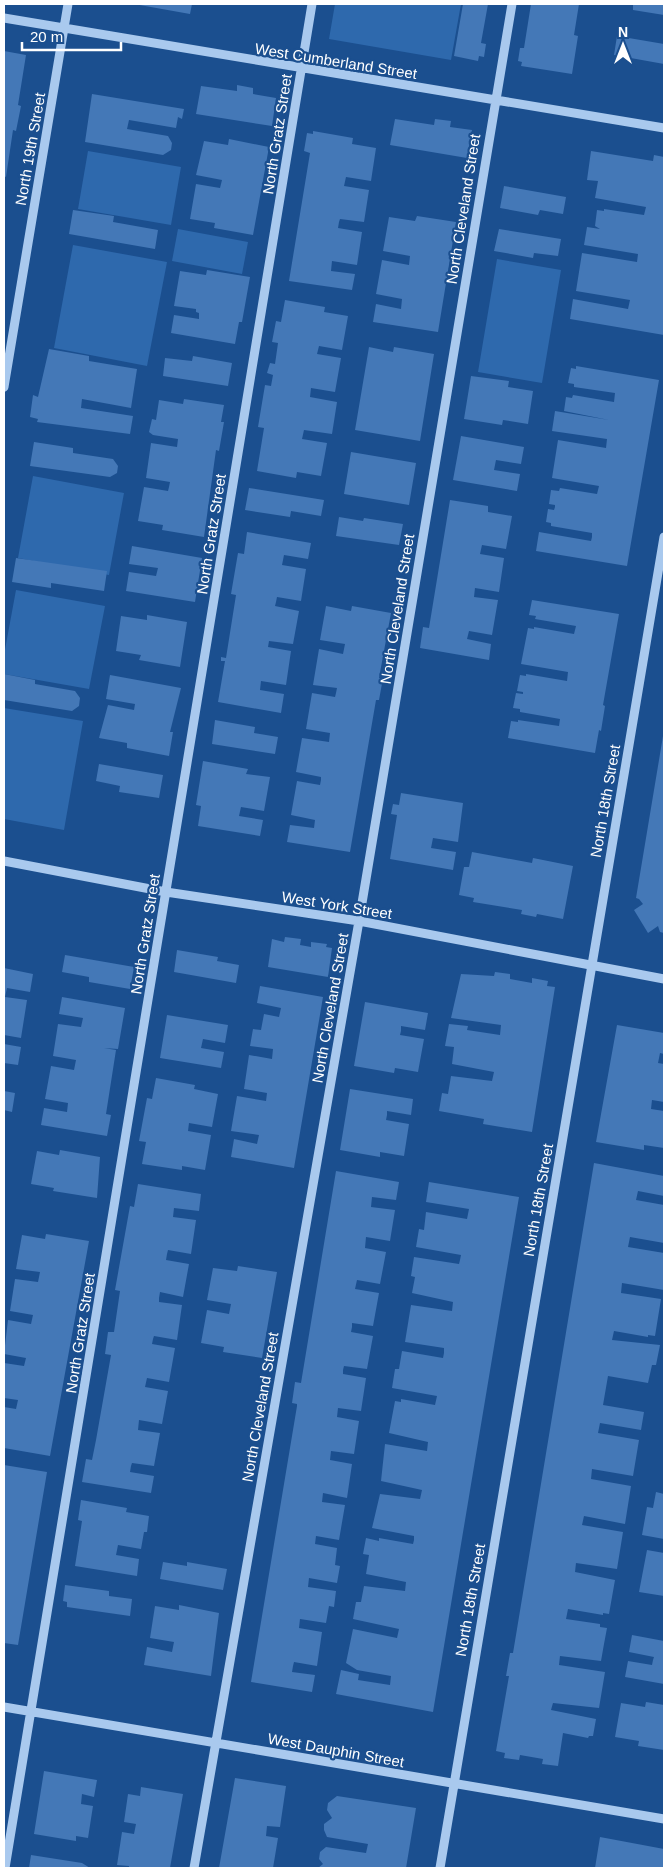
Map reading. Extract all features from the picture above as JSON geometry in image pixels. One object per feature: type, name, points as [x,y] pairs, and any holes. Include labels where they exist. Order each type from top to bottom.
[{"type":"street","name":"North 19th Street","points":[[4,387],[68,4]]},
{"type":"street","name":"North Gratz Street","points":[[5,1868],[312,4]]},
{"type":"street","name":"North Cleveland Street","points":[[194,1868],[359,921],[512,4]]},
{"type":"street","name":"West Cumberland Street","points":[[4,18],[664,128]]},
{"type":"street","name":"North 18th Street","points":[[440,1868],[664,537]]},
{"type":"street","name":"West York Street","points":[[4,861],[166,892],[359,921],[591,966],[664,978]]},
{"type":"street","name":"West Dauphin Street","points":[[4,1707],[664,1818]]},
{"type":"shaded area","points":[[335,4],[461,4],[451,60],[329,39]]},
{"type":"shaded area","points":[[88,151],[181,167],[171,225],[78,209]]},
{"type":"shaded area","points":[[178,229],[248,242],[242,274],[172,261]]},
{"type":"shaded area","points":[[73,245],[167,262],[147,366],[54,348]]},
{"type":"shaded area","points":[[497,259],[561,270],[542,383],[478,372]]},
{"type":"shaded area","points":[[33,476],[124,493],[109,575],[18,558]]},
{"type":"shaded area","points":[[16,590],[105,606],[89,689],[4,674],[4,655]]},
{"type":"shaded area","points":[[4,708],[83,721],[64,830],[4,819]]},
{"type":"building","points":[[134,4],[192,4],[190,14]]},
{"type":"building","points":[[463,4],[488,4],[481,43],[486,44],[484,57],[479,56],[478,61],[454,56]]},
{"type":"building","points":[[531,4],[579,4],[574,35],[578,36],[572,74],[521,66],[522,62],[518,61],[520,48],[524,48]]},
{"type":"building","points":[[633,4],[664,4],[664,15],[633,10]]},
{"type":"building","points":[[617,36],[664,44],[664,64],[614,55]]},
{"type":"building","points":[[4,51],[26,55],[18,105],[21,106],[16,131],[13,130],[6,177],[4,176]]},
{"type":"building","points":[[237,85],[253,88],[253,94],[276,98],[272,126],[196,114],[201,86],[237,91]]},
{"type":"building","points":[[92,94],[184,109],[182,119],[178,117],[176,128],[129,120],[127,129],[168,136],[172,143],[171,150],[163,155],[85,142]]},
{"type":"building","points":[[395,119],[434,125],[435,119],[451,121],[450,127],[472,130],[467,158],[390,145]]},
{"type":"building","points":[[313,131],[353,138],[352,144],[376,148],[371,181],[346,177],[344,186],[369,190],[364,222],[340,219],[338,228],[362,232],[357,265],[332,261],[331,271],[355,274],[352,290],[289,281],[310,153],[304,151],[307,133],[313,134]]},
{"type":"building","points":[[229,139],[269,147],[253,235],[214,228],[215,223],[190,219],[196,184],[220,188],[222,180],[196,175],[204,141],[228,145]]},
{"type":"building","points":[[591,151],[653,161],[654,155],[664,157],[664,335],[570,319],[573,299],[628,309],[630,300],[576,291],[582,253],[637,262],[638,254],[584,245],[587,227],[600,229],[595,226],[597,210],[604,211],[604,209],[644,215],[646,207],[595,198],[598,181],[587,180]]},
{"type":"building","points":[[504,186],[566,197],[563,214],[540,210],[538,215],[500,208]]},
{"type":"building","points":[[73,210],[114,216],[113,222],[158,230],[155,249],[69,234]]},
{"type":"building","points":[[417,216],[456,222],[438,332],[373,322],[376,304],[401,309],[402,299],[376,294],[382,260],[409,265],[410,256],[383,251],[389,217],[415,221]]},
{"type":"building","points":[[499,229],[561,239],[558,256],[534,253],[533,258],[494,251]]},
{"type":"building","points":[[207,270],[250,277],[242,322],[239,322],[235,344],[171,333],[174,315],[199,319],[199,313],[196,312],[196,309],[174,306],[180,271],[206,275]]},
{"type":"building","points":[[285,300],[325,307],[324,312],[348,316],[342,350],[319,346],[317,354],[341,358],[335,392],[311,388],[310,397],[337,402],[332,434],[304,430],[302,439],[327,443],[321,476],[297,472],[296,478],[257,471],[264,428],[258,427],[265,385],[271,386],[273,375],[267,373],[270,363],[275,364],[278,343],[272,342],[276,321],[281,322]]},
{"type":"building","points":[[369,347],[393,352],[394,347],[434,354],[420,441],[355,430]]},
{"type":"building","points":[[49,349],[89,356],[89,361],[137,369],[131,408],[82,399],[81,408],[133,416],[130,434],[37,422],[38,419],[30,417],[33,395],[38,397]]},
{"type":"building","points":[[193,356],[232,363],[228,386],[163,376],[165,358],[192,361]]},
{"type":"building","points":[[576,366],[659,380],[627,566],[536,551],[539,532],[591,541],[592,537],[592,533],[551,526],[551,523],[546,522],[548,509],[554,510],[555,507],[555,505],[549,504],[551,490],[559,491],[560,488],[597,494],[599,486],[552,478],[558,440],[606,448],[607,439],[552,431],[555,411],[609,420],[564,411],[566,397],[572,398],[573,395],[614,402],[615,393],[574,387],[574,384],[568,383],[571,368],[576,369]]},
{"type":"building","points":[[471,376],[509,381],[508,387],[533,391],[528,424],[503,420],[502,425],[464,419]]},
{"type":"building","points":[[184,399],[224,405],[221,422],[224,422],[219,451],[216,450],[204,537],[162,530],[163,525],[138,521],[144,487],[168,491],[170,482],[146,478],[151,443],[177,447],[178,439],[153,435],[149,432],[152,419],[156,420],[159,400],[183,404]]},
{"type":"building","points":[[461,436],[524,447],[521,464],[496,460],[494,470],[520,474],[517,491],[453,480]]},
{"type":"building","points":[[34,442],[73,448],[73,453],[113,459],[118,466],[117,473],[110,477],[30,466]]},
{"type":"building","points":[[351,452],[416,463],[409,505],[344,494]]},
{"type":"building","points":[[249,488],[324,500],[321,516],[291,511],[290,517],[245,510]]},
{"type":"building","points":[[450,500],[488,506],[488,512],[512,516],[506,549],[482,545],[480,554],[504,558],[499,592],[475,588],[474,597],[498,600],[492,635],[469,631],[467,639],[491,644],[489,660],[420,648],[423,627],[429,628]]},
{"type":"building","points":[[339,517],[363,521],[364,518],[403,524],[399,545],[336,536]]},
{"type":"building","points":[[247,532],[311,543],[308,559],[284,555],[282,565],[306,569],[301,601],[277,597],[275,606],[299,611],[293,644],[269,641],[268,647],[291,651],[286,685],[261,681],[260,690],[284,694],[281,713],[218,702],[225,661],[221,661],[221,657],[226,658],[236,595],[231,594],[238,553],[244,554]]},
{"type":"building","points":[[132,546],[202,558],[195,602],[126,591],[129,572],[156,576],[158,568],[129,564]]},
{"type":"building","points":[[16,558],[107,571],[104,591],[51,583],[51,588],[12,582]]},
{"type":"building","points":[[532,600],[619,614],[603,705],[605,706],[601,731],[599,730],[595,753],[508,738],[511,721],[518,722],[518,720],[559,726],[560,719],[520,712],[520,709],[513,708],[516,693],[523,694],[523,692],[517,691],[520,675],[526,676],[526,674],[567,681],[568,672],[521,664],[528,628],[534,629],[534,627],[574,634],[576,626],[535,619],[536,616],[529,615]]},
{"type":"building","points":[[326,606],[351,611],[352,606],[391,613],[379,678],[383,678],[379,700],[376,700],[350,852],[287,842],[290,825],[314,828],[315,820],[291,815],[297,781],[320,785],[321,780],[321,777],[296,772],[302,738],[329,742],[330,733],[306,729],[312,693],[335,697],[337,688],[313,685],[319,649],[343,654],[345,644],[320,640]]},
{"type":"building","points":[[147,615],[187,622],[180,667],[139,660],[141,655],[116,651],[121,616],[147,620]]},
{"type":"building","points":[[4,674],[35,680],[35,684],[75,691],[80,698],[79,706],[72,711],[4,700]]},
{"type":"building","points":[[110,675],[181,688],[170,732],[173,732],[169,756],[127,748],[127,743],[99,738],[108,705],[134,710],[135,704],[106,699]]},
{"type":"building","points":[[215,720],[255,727],[254,733],[278,737],[275,754],[212,744]]},
{"type":"building","points":[[663,736],[664,933],[660,932],[658,926],[648,933],[634,910],[643,904],[636,898]]},
{"type":"building","points":[[203,761],[248,769],[246,774],[270,777],[264,811],[241,807],[239,816],[263,820],[260,836],[198,826],[201,806],[196,805]]},
{"type":"building","points":[[99,764],[163,775],[159,798],[119,792],[120,786],[96,781]]},
{"type":"building","points":[[401,793],[463,803],[458,842],[433,838],[431,848],[456,852],[453,870],[390,859],[397,815],[391,814],[393,804],[399,805]]},
{"type":"building","points":[[472,852],[532,863],[533,858],[573,866],[563,919],[537,914],[536,917],[521,914],[522,910],[473,902],[474,898],[459,895],[464,867],[469,867]]},
{"type":"building","points":[[285,937],[301,939],[300,945],[311,947],[311,942],[327,944],[326,947],[332,948],[328,977],[268,967],[272,939],[284,942]]},
{"type":"building","points":[[177,950],[218,957],[217,961],[239,965],[236,983],[174,972]]},
{"type":"building","points":[[65,955],[134,967],[130,989],[89,982],[89,977],[62,972]]},
{"type":"building","points":[[4,968],[33,974],[30,992],[7,988],[5,997],[27,1000],[21,1038],[4,1035]]},
{"type":"building","points":[[495,972],[510,974],[510,979],[532,983],[532,978],[548,981],[547,986],[555,987],[532,1132],[483,1124],[484,1119],[439,1111],[442,1093],[448,1094],[451,1076],[492,1081],[494,1072],[452,1064],[454,1047],[445,1046],[449,1024],[468,1026],[467,1030],[500,1035],[501,1025],[451,1018],[461,974],[494,976]]},
{"type":"building","points":[[260,986],[323,997],[294,1168],[231,1157],[234,1139],[257,1144],[259,1135],[231,1131],[237,1096],[266,1101],[267,1093],[244,1089],[249,1055],[272,1059],[273,1049],[250,1046],[253,1029],[261,1030],[264,1014],[279,1017],[281,1008],[257,1003]]},
{"type":"building","points":[[62,997],[125,1008],[118,1049],[104,1048],[116,1050],[106,1114],[111,1115],[107,1136],[41,1125],[44,1108],[67,1112],[68,1103],[45,1099],[51,1066],[74,1070],[76,1060],[53,1056],[58,1024],[81,1027],[83,1018],[59,1014]]},
{"type":"building","points":[[365,1002],[428,1013],[425,1030],[401,1026],[400,1035],[424,1039],[418,1072],[395,1068],[394,1073],[354,1066]]},
{"type":"building","points":[[167,1015],[228,1025],[225,1043],[203,1039],[201,1048],[224,1052],[221,1068],[160,1058]]},
{"type":"building","points":[[617,1025],[664,1033],[664,1054],[660,1053],[658,1063],[664,1064],[664,1102],[652,1100],[651,1109],[664,1111],[664,1148],[644,1145],[644,1150],[596,1142]]},
{"type":"building","points":[[4,1044],[21,1047],[18,1065],[4,1063]]},
{"type":"building","points":[[156,1078],[195,1085],[194,1089],[218,1094],[212,1127],[189,1123],[188,1131],[211,1135],[205,1170],[182,1166],[182,1170],[142,1164],[146,1142],[139,1141],[147,1098],[152,1099]]},
{"type":"building","points":[[350,1089],[413,1099],[411,1115],[387,1111],[386,1120],[409,1124],[404,1156],[380,1152],[380,1157],[340,1150]]},
{"type":"building","points":[[4,1091],[15,1093],[12,1112],[4,1110]]},
{"type":"building","points":[[60,1150],[100,1157],[97,1198],[53,1191],[54,1188],[31,1184],[37,1151],[59,1155]]},
{"type":"building","points":[[594,1163],[664,1176],[664,1196],[638,1191],[636,1200],[664,1205],[664,1243],[630,1237],[628,1247],[664,1253],[664,1290],[622,1283],[621,1293],[661,1299],[655,1336],[648,1335],[648,1337],[614,1331],[612,1340],[660,1345],[656,1365],[652,1365],[648,1383],[608,1376],[603,1405],[644,1412],[641,1430],[600,1423],[598,1433],[639,1440],[633,1476],[592,1469],[591,1479],[631,1486],[625,1524],[584,1516],[582,1525],[623,1532],[617,1569],[576,1563],[575,1572],[615,1580],[609,1614],[603,1613],[603,1615],[568,1609],[566,1619],[600,1624],[600,1627],[607,1628],[601,1661],[560,1656],[559,1665],[605,1672],[599,1708],[553,1703],[551,1710],[596,1719],[593,1736],[588,1738],[563,1733],[558,1766],[542,1764],[543,1759],[520,1755],[519,1760],[504,1758],[505,1753],[496,1751],[509,1676],[506,1676],[510,1653],[513,1653]]},
{"type":"building","points":[[336,1171],[399,1182],[396,1200],[372,1197],[371,1207],[395,1210],[390,1241],[366,1237],[365,1248],[386,1252],[380,1284],[357,1280],[355,1289],[379,1293],[373,1326],[352,1323],[351,1332],[373,1336],[367,1369],[344,1366],[343,1370],[343,1374],[366,1378],[361,1411],[338,1408],[337,1417],[359,1421],[354,1454],[331,1451],[330,1460],[352,1464],[347,1498],[323,1493],[322,1502],[345,1505],[339,1540],[316,1536],[315,1544],[337,1548],[335,1565],[340,1566],[337,1583],[309,1578],[308,1587],[336,1591],[334,1607],[329,1606],[326,1623],[300,1619],[299,1628],[322,1632],[317,1666],[294,1662],[292,1672],[315,1675],[312,1692],[251,1682],[297,1406],[297,1404],[292,1403],[295,1382],[301,1383]]},
{"type":"building","points":[[429,1182],[519,1197],[433,1712],[336,1694],[341,1670],[359,1674],[358,1680],[390,1685],[391,1676],[357,1670],[346,1663],[353,1629],[397,1638],[399,1629],[353,1619],[356,1602],[361,1602],[364,1586],[405,1591],[406,1582],[366,1574],[369,1555],[363,1554],[366,1538],[379,1541],[379,1538],[413,1544],[414,1540],[414,1536],[372,1528],[380,1494],[420,1499],[422,1490],[381,1481],[385,1444],[427,1451],[428,1442],[389,1433],[395,1401],[401,1402],[401,1399],[435,1405],[437,1396],[392,1388],[395,1369],[399,1369],[402,1351],[443,1358],[444,1348],[405,1342],[411,1305],[452,1311],[453,1302],[412,1293],[415,1277],[411,1276],[414,1257],[459,1264],[461,1255],[416,1247],[419,1229],[424,1230],[426,1212],[467,1219],[469,1209],[426,1202]]},
{"type":"building","points":[[138,1184],[201,1194],[199,1211],[174,1208],[173,1217],[196,1220],[191,1254],[168,1250],[167,1254],[166,1260],[189,1264],[183,1297],[160,1292],[159,1302],[182,1305],[177,1340],[154,1336],[152,1344],[175,1348],[169,1382],[147,1378],[145,1387],[168,1391],[162,1424],[139,1420],[138,1430],[160,1433],[154,1466],[132,1463],[130,1472],[154,1476],[151,1493],[82,1482],[86,1459],[92,1460],[96,1440],[111,1355],[105,1354],[108,1332],[114,1332],[120,1291],[115,1290],[130,1206],[134,1207]]},
{"type":"building","points":[[46,1234],[89,1241],[50,1456],[4,1448],[4,1407],[16,1409],[18,1400],[4,1398],[4,1363],[24,1366],[26,1358],[4,1354],[8,1320],[31,1324],[33,1315],[10,1311],[15,1279],[38,1282],[40,1272],[16,1269],[22,1235],[45,1239]]},
{"type":"building","points":[[238,1266],[277,1272],[262,1358],[223,1352],[224,1347],[201,1343],[207,1310],[229,1314],[231,1304],[207,1300],[213,1268],[237,1271]]},
{"type":"building","points":[[4,1465],[47,1472],[18,1645],[4,1643]]},
{"type":"building","points":[[656,1492],[664,1494],[664,1539],[642,1535],[647,1507],[653,1508]]},
{"type":"building","points":[[81,1500],[127,1508],[126,1512],[149,1516],[147,1532],[144,1532],[141,1549],[118,1545],[116,1555],[139,1559],[137,1576],[75,1566],[82,1521],[78,1520]]},
{"type":"building","points":[[647,1550],[664,1553],[664,1596],[639,1592]]},
{"type":"building","points":[[163,1562],[187,1566],[187,1562],[227,1569],[223,1590],[160,1579]]},
{"type":"building","points":[[65,1585],[109,1591],[109,1596],[132,1599],[130,1616],[67,1607],[67,1602],[63,1601]]},
{"type":"building","points":[[179,1605],[219,1613],[211,1676],[144,1665],[147,1647],[172,1652],[174,1642],[150,1638],[155,1606],[179,1610]]},
{"type":"building","points":[[632,1635],[664,1641],[664,1684],[625,1677],[628,1661],[652,1665],[654,1657],[629,1652]]},
{"type":"building","points":[[646,1702],[664,1705],[664,1750],[638,1746],[639,1741],[615,1737],[621,1703],[645,1707]]},
{"type":"building","points":[[44,1771],[97,1780],[94,1797],[82,1794],[81,1804],[93,1806],[88,1838],[76,1836],[76,1841],[34,1834]]},
{"type":"building","points":[[235,1778],[286,1786],[280,1827],[267,1826],[266,1836],[278,1838],[273,1868],[219,1868]]},
{"type":"building","points":[[141,1787],[183,1794],[170,1868],[129,1868],[129,1866],[117,1865],[122,1832],[134,1834],[136,1824],[124,1822],[128,1794],[140,1796]]},
{"type":"building","points":[[337,1796],[416,1808],[406,1868],[318,1868],[323,1864],[319,1859],[320,1852],[326,1847],[366,1853],[368,1844],[327,1837],[324,1824],[332,1818],[327,1810],[328,1803]]},
{"type":"building","points":[[600,1837],[664,1849],[664,1868],[595,1868]]},
{"type":"building","points":[[31,1855],[82,1863],[90,1868],[29,1868]]}]
